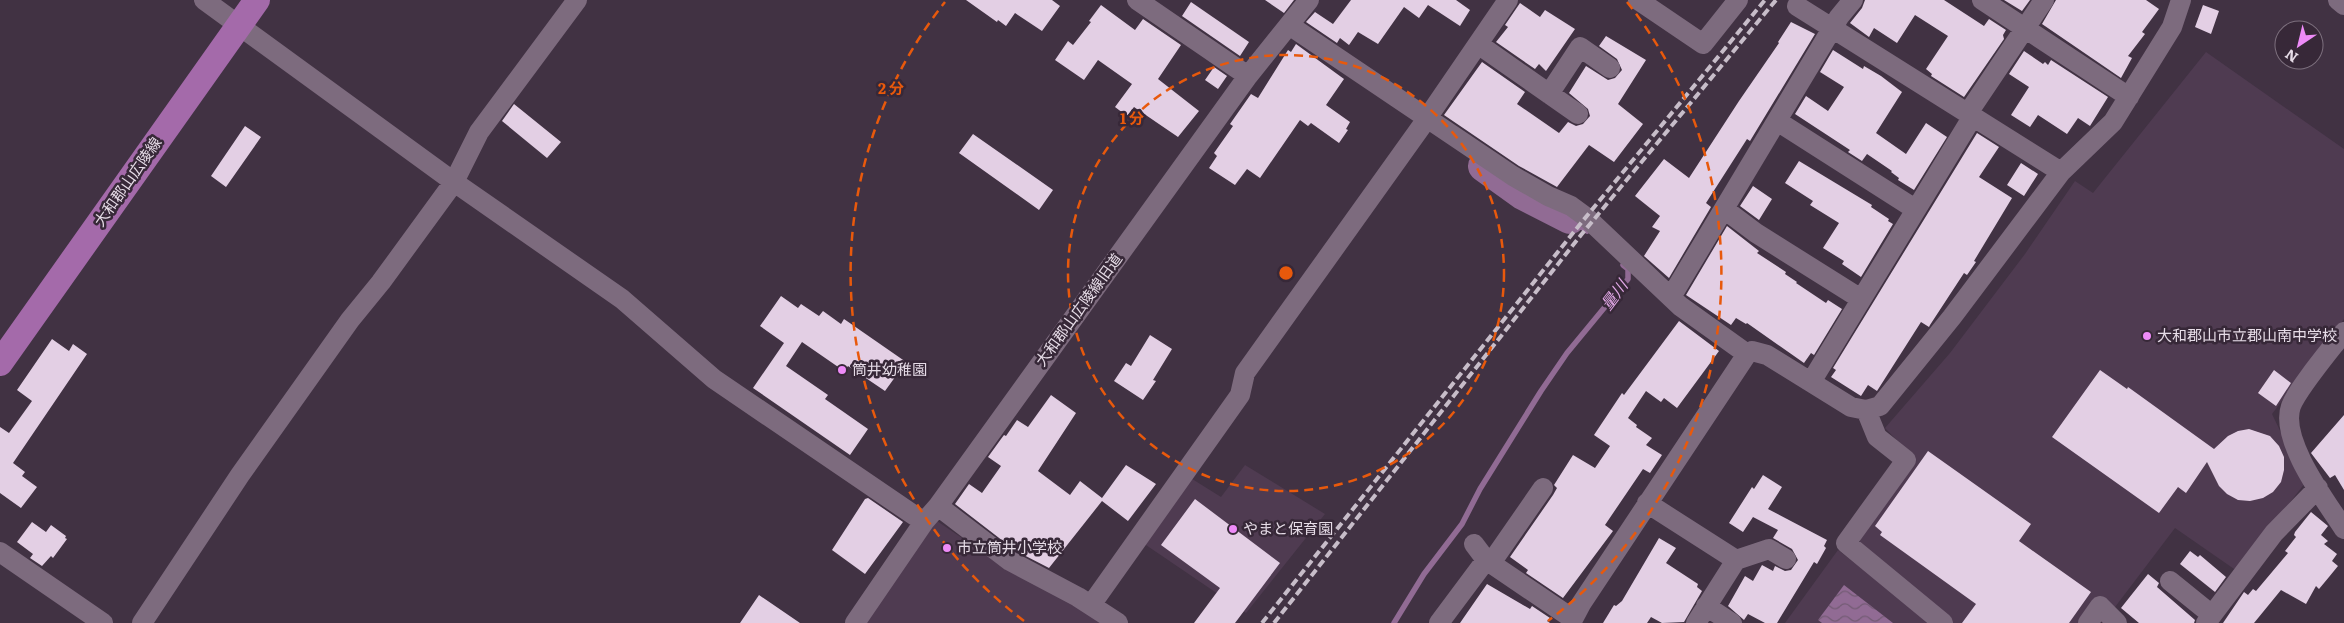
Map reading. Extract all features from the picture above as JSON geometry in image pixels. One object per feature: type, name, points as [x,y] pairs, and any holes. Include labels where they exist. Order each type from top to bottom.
[{"type":"main road","name":"大和郡山広陵線","points":[[0,364],[257,0]]},
{"type":"street","points":[[204,0],[454,182],[622,299],[714,379],[924,522]]},
{"type":"street","points":[[142,623],[262,444],[350,320],[381,282],[454,182],[480,132],[577,0]]},
{"type":"street","points":[[1138,0],[1248,76]]},
{"type":"street","name":"大和郡山広陵線旧道","points":[[855,623],[924,522],[938,506],[1248,76],[1309,0]]},
{"type":"street","points":[[1091,606],[1240,395],[1244,373],[1424,122],[1508,0]]},
{"type":"street","points":[[1638,0],[1703,44],[1738,0]]},
{"type":"street","points":[[1671,297],[1832,29],[1853,0]]},
{"type":"street","points":[[1982,0],[2129,97]]},
{"type":"street","points":[[1811,382],[1970,114],[2044,0]]},
{"type":"street","points":[[1474,544],[1488,562],[1572,621],[1580,604],[1746,354],[1752,351],[1759,351],[1851,407],[1874,410],[1880,406],[1891,395],[1976,286],[2061,172],[2072,160],[2103,134],[2129,97],[2172,27],[2181,0]]},
{"type":"street","points":[[2338,0],[2344,4]]},
{"type":"street","points":[[1798,6],[2061,172]]},
{"type":"street","points":[[1289,25],[1424,122],[1530,187],[1571,206],[1586,217],[1671,297],[1746,354]]},
{"type":"street","points":[[1478,44],[1578,114]]},
{"type":"street","points":[[1548,94],[1580,47],[1610,68]]},
{"type":"street","points":[[1776,122],[1915,209]]},
{"type":"street","points":[[1724,209],[1756,234],[1861,299]]},
{"type":"street","points":[[2344,332],[2298,394],[2291,406],[2288,419],[2290,433],[2318,488],[2344,529]]},
{"type":"street","points":[[1866,410],[1877,437],[1906,460],[1846,543],[1943,623]]},
{"type":"street","points":[[1439,623],[1488,562],[1543,488]]},
{"type":"street","points":[[2170,581],[2209,619],[2274,533],[2318,488]]},
{"type":"street","points":[[1647,503],[1736,560]]},
{"type":"street","points":[[938,506],[1010,561],[1118,623]]},
{"type":"street","points":[[1696,623],[1736,560],[1769,549],[1786,559]]},
{"type":"street","points":[[0,552],[102,623]]},
{"type":"street","points":[[1706,606],[1732,623]]},
{"type":"street","points":[[2088,623],[2100,606],[2117,623]]},
{"type":"shaded area","name":"大和郡山市立郡山南中学校","points":[[2206,52],[2344,149],[2344,319],[2272,414],[2305,483],[2237,571],[2175,528],[2112,611],[2081,623],[1949,623],[1860,546],[1860,533],[1914,458],[1885,428],[1950,353],[2025,254],[2075,181],[2093,193]]},
{"type":"shaded area","name":"やまと保育園","points":[[1245,465],[1325,514],[1246,613],[1143,543],[1189,477],[1221,497]]},
{"type":"shaded area","name":"市立筒井小学校","points":[[937,521],[1015,574],[1112,623],[863,623]]},
{"type":"shaded area","points":[[1838,550],[1910,606],[1928,623],[1785,623]]},
{"type":"water","points":[[1844,585],[1893,623],[1822,623],[1818,620]]},
{"type":"building","points":[[966,0],[1052,0],[1060,6],[1042,31],[1015,13],[1006,26],[998,20],[997,22]]},
{"type":"building","points":[[1265,0],[1294,0],[1284,13]]},
{"type":"building","points":[[1351,0],[1456,0],[1470,10],[1460,26],[1428,5],[1419,18],[1404,7],[1378,44],[1358,32],[1349,45],[1340,38],[1337,43],[1306,22],[1315,12],[1333,24]]},
{"type":"building","points":[[1865,0],[1944,0],[1984,26],[1989,19],[2006,30],[2003,35],[2004,39],[1964,97],[1931,76],[1932,74],[1926,69],[1948,36],[1915,15],[1897,43],[1874,28],[1869,37],[1850,23],[1862,8]]},
{"type":"building","points":[[2004,0],[2030,0],[2022,11]]},
{"type":"building","points":[[2056,0],[2146,0],[2159,9],[2142,32],[2145,34],[2128,56],[2132,58],[2121,78],[2042,24]]},
{"type":"building","points":[[1191,2],[1249,42],[1240,56],[1182,16]]},
{"type":"building","points":[[1520,3],[1540,17],[1545,10],[1575,29],[1546,71],[1539,64],[1535,69],[1496,42],[1508,27],[1505,25]]},
{"type":"building","points":[[1101,5],[1135,30],[1143,19],[1181,45],[1158,79],[1199,111],[1178,137],[1134,107],[1127,116],[1115,107],[1132,84],[1098,60],[1084,80],[1055,60],[1068,41],[1073,45],[1091,22],[1089,21]]},
{"type":"building","points":[[2203,5],[2219,11],[2211,34],[2195,27]]},
{"type":"building","points":[[1791,22],[1815,34],[1750,141],[1747,139],[1706,203],[1711,207],[1669,278],[1644,256],[1660,231],[1652,227],[1660,216],[1635,196],[1664,159],[1689,178]]},
{"type":"building","points":[[1606,36],[1646,60],[1618,104],[1643,124],[1614,162],[1589,145],[1557,187],[1519,166],[1444,115],[1482,62],[1525,92],[1517,104],[1559,133],[1568,122],[1576,126],[1583,124],[1590,116],[1588,109],[1569,93],[1586,66],[1608,80],[1615,78],[1622,70],[1617,59],[1599,46]]},
{"type":"building","points":[[1296,44],[1344,79],[1326,105],[1350,122],[1346,129],[1348,130],[1339,143],[1311,123],[1308,126],[1300,120],[1260,178],[1247,169],[1235,185],[1209,168],[1217,156],[1214,153],[1233,126],[1230,124],[1251,94],[1258,98],[1288,50],[1291,52]]},
{"type":"building","points":[[1833,50],[1863,69],[1864,66],[1881,76],[1902,92],[1876,133],[1906,154],[1926,123],[1947,137],[1914,190],[1898,180],[1899,178],[1892,171],[1867,154],[1862,161],[1848,152],[1850,150],[1795,114],[1806,96],[1828,111],[1844,87],[1820,72]]},
{"type":"building","points":[[2024,51],[2043,64],[2045,62],[2048,65],[2051,60],[2108,97],[2090,126],[2078,118],[2067,134],[2038,115],[2030,127],[2011,115],[2029,87],[2009,74]]},
{"type":"building","points":[[1214,67],[1227,76],[1218,89],[1205,80]]},
{"type":"building","points":[[514,104],[561,142],[547,158],[502,121]]},
{"type":"building","points":[[245,126],[261,137],[226,187],[211,176]]},
{"type":"building","points":[[1977,133],[1999,147],[1979,177],[2012,198],[1974,261],[1976,262],[1967,275],[1964,273],[1929,327],[1921,322],[1877,391],[1868,385],[1861,396],[1831,377],[1836,370],[1833,368]]},
{"type":"building","points":[[973,134],[1053,190],[1039,210],[959,153]]},
{"type":"building","points":[[1799,161],[1872,205],[1871,207],[1889,219],[1888,221],[1893,224],[1861,277],[1842,264],[1844,261],[1823,248],[1839,223],[1810,205],[1813,201],[1785,183]]},
{"type":"building","points":[[2021,163],[2038,174],[2024,196],[2007,185]]},
{"type":"building","points":[[1753,186],[1772,199],[1759,220],[1740,206]]},
{"type":"building","points":[[1727,226],[1759,251],[1757,253],[1786,272],[1785,274],[1796,283],[1826,303],[1828,300],[1842,309],[1814,355],[1811,353],[1804,363],[1747,323],[1736,318],[1731,325],[1686,295]]},
{"type":"building","points":[[781,296],[798,308],[801,304],[819,316],[823,311],[841,324],[844,319],[906,362],[885,391],[848,366],[844,371],[802,342],[786,366],[828,395],[825,399],[868,429],[850,455],[753,388],[784,343],[760,326]]},
{"type":"building","points":[[1679,321],[1719,351],[1677,408],[1664,398],[1661,402],[1646,391],[1628,418],[1637,425],[1636,427],[1652,438],[1646,445],[1662,455],[1650,473],[1643,469],[1605,525],[1613,531],[1563,598],[1526,573],[1528,570],[1510,557],[1553,495],[1557,488],[1554,485],[1573,455],[1595,468],[1610,446],[1594,435],[1622,393],[1624,395]]},
{"type":"building","points":[[1150,335],[1172,349],[1153,380],[1156,381],[1143,400],[1114,381],[1126,363],[1131,366]]},
{"type":"building","points":[[52,339],[69,351],[73,344],[87,354],[13,463],[25,472],[22,476],[37,487],[21,508],[0,493],[0,427],[9,433],[32,401],[17,390]]},
{"type":"building","points":[[2100,370],[2127,389],[2128,387],[2214,449],[2228,436],[2238,431],[2249,429],[2270,436],[2279,446],[2284,457],[2284,470],[2281,482],[2273,492],[2263,498],[2250,501],[2238,500],[2227,494],[2219,486],[2207,462],[2186,493],[2178,487],[2159,513],[2052,437]]},
{"type":"building","points":[[2274,370],[2291,383],[2276,406],[2258,393]]},
{"type":"building","points":[[1051,395],[1076,413],[1038,471],[1070,495],[1080,481],[1102,498],[1126,465],[1156,484],[1128,521],[1102,501],[1049,568],[1016,551],[955,504],[969,484],[982,493],[1001,466],[988,457],[1017,420],[1028,427]]},
{"type":"building","points":[[2344,415],[2344,490],[2335,475],[2330,478],[2311,453]]},
{"type":"building","points":[[1928,451],[2031,524],[2019,541],[2091,592],[2069,623],[1962,623],[1976,604],[1880,535],[1882,532],[1875,526]]},
{"type":"building","points":[[1763,475],[1782,487],[1768,509],[1827,540],[1824,546],[1826,548],[1817,564],[1814,562],[1777,623],[1765,623],[1748,614],[1744,620],[1728,606],[1745,576],[1753,581],[1762,565],[1773,571],[1775,566],[1785,571],[1791,570],[1798,560],[1792,549],[1773,538],[1778,530],[1753,517],[1743,532],[1729,523],[1752,487],[1754,489]]},
{"type":"building","points":[[868,498],[903,522],[865,574],[832,550],[865,499]]},
{"type":"building","points":[[1195,499],[1280,563],[1235,623],[1194,623],[1220,588],[1161,545]]},
{"type":"building","points":[[2311,512],[2328,526],[2321,535],[2328,541],[2324,544],[2337,554],[2332,561],[2338,566],[2319,589],[2316,586],[2306,604],[2281,590],[2254,623],[2223,623],[2244,592],[2248,595],[2253,589],[2256,591],[2288,553],[2285,551],[2296,537],[2294,535],[2295,532]]},
{"type":"building","points":[[32,522],[46,532],[51,525],[66,536],[65,538],[67,539],[53,558],[51,556],[42,566],[30,558],[33,554],[17,542]]},
{"type":"building","points":[[1659,538],[1676,548],[1666,563],[1698,584],[1697,587],[1702,591],[1684,622],[1662,623],[1651,617],[1647,623],[1603,623],[1614,605],[1616,606],[1622,601]]},
{"type":"building","points":[[2190,551],[2198,557],[2200,555],[2226,577],[2215,592],[2180,564]]},
{"type":"building","points":[[2148,574],[2159,583],[2157,587],[2195,620],[2194,623],[2139,623],[2121,608]]},
{"type":"building","points":[[1487,584],[1530,609],[1532,606],[1550,618],[1547,621],[1550,623],[1460,623]]},
{"type":"building","points":[[759,595],[800,623],[740,623]]},
{"type":"waterway","name":"量川","points":[[1484,166],[1523,194],[1570,218]]},
{"type":"waterway","name":"量川","points":[[1570,218],[1587,231]]},
{"type":"waterway","name":"量川","points":[[1394,623],[1424,574],[1462,524],[1480,489],[1541,391],[1567,353],[1628,279],[1628,269],[1623,265]]},
{"type":"railway","points":[[1262,623],[1581,223],[1765,0]]},
{"type":"railway","points":[[1274,623],[1581,235],[1776,0]]},
{"type":"place","name":"大和郡山市立郡山南中学校","points":[[2147,336]]},
{"type":"place","name":"筒井幼稚園","points":[[842,370]]},
{"type":"place","name":"やまと保育園","points":[[1233,529]]},
{"type":"place","name":"市立筒井小学校","points":[[947,548]]}]
